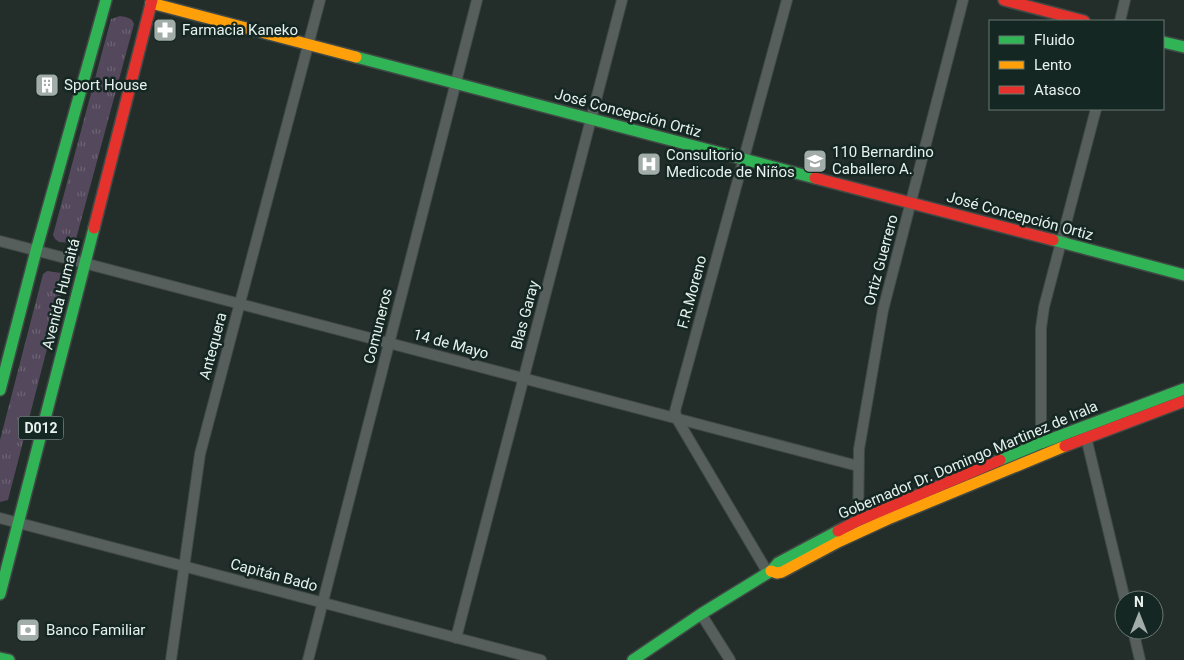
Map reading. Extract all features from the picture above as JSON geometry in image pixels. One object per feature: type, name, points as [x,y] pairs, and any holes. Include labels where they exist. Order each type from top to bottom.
[{"type":"street","points":[[0,390],[36,251],[106,0]]},
{"type":"street","name":"Antequera","points":[[172,660],[183,566],[200,454],[320,0]]},
{"type":"street","name":"Comuneros","points":[[308,660],[478,0]]},
{"type":"street","name":"Blas Garay","points":[[456,638],[622,0]]},
{"type":"street","name":"F.R.Moreno","points":[[677,418],[675,411],[787,0]]},
{"type":"street","name":"Ortiz Guerrero","points":[[859,532],[857,521],[859,449],[883,310],[963,0]]},
{"type":"street","points":[[1004,0],[1080,20]]},
{"type":"street","points":[[1120,20],[1125,0]]},
{"type":"street","name":"José Concepción Ortiz","points":[[148,1],[1184,275]]},
{"type":"street","name":"Avenida Humaitá","points":[[0,594],[148,1]]},
{"type":"street","points":[[1164,42],[1184,47]]},
{"type":"street","points":[[1041,443],[1041,328],[1044,306],[1096,110]]},
{"type":"street","name":"14 de Mayo","points":[[0,241],[858,466]]},
{"type":"street","name":"Gobernador Dr. Domingo Martinez de Irala","points":[[770,572],[782,572],[859,532],[1184,389]]},
{"type":"street","name":"Gobernador Dr. Domingo Martinez de Irala","points":[[633,660],[701,614],[770,572],[778,563],[857,521],[1041,443],[1085,432],[1184,401]]},
{"type":"street","points":[[677,418],[770,572]]},
{"type":"street","points":[[1085,432],[1123,590]]},
{"type":"street","name":"Capitán Bado","points":[[0,518],[541,660]]},
{"type":"street","points":[[701,614],[730,660]]},
{"type":"street","points":[[1135,640],[1140,660]]},
{"type":"street","points":[[0,658],[9,660]]},
{"type":"green space","points":[[120,16],[129,18],[134,24],[76,239],[72,243],[59,242],[53,235],[111,19]]},
{"type":"green space","points":[[47,271],[61,273],[65,279],[8,500],[0,502],[0,440],[43,274]]},
{"type":"traffic: fast","points":[[0,390],[36,251],[106,0]]},
{"type":"traffic: fast","points":[[1164,42],[1184,47]]},
{"type":"traffic: fast","points":[[356,57],[815,178]]},
{"type":"traffic: fast","points":[[0,594],[94,228]]},
{"type":"traffic: fast","points":[[1053,240],[1184,275]]},
{"type":"traffic: fast","points":[[1000,460],[1184,389]]},
{"type":"traffic: fast","points":[[633,660],[701,614],[771,571],[778,563],[838,531]]},
{"type":"traffic: fast","points":[[0,658],[9,660]]},
{"type":"traffic: slow","points":[[151,3],[356,57]]},
{"type":"traffic: slow","points":[[771,571],[782,572],[838,542],[888,519],[1065,446]]},
{"type":"traffic: jam","points":[[94,228],[152,0]]},
{"type":"traffic: jam","points":[[1004,0],[1080,20]]},
{"type":"traffic: jam","points":[[815,178],[1053,240]]},
{"type":"traffic: jam","points":[[1065,446],[1184,401]]},
{"type":"traffic: jam","points":[[838,531],[857,521],[1000,460]]},
{"type":"place","name":"Farmacia Kaneko","points":[[165,30]]},
{"type":"place","name":"Sport House","points":[[47,85]]},
{"type":"place","name":"110 Bernardino Caballero A.","points":[[815,161]]},
{"type":"place","name":"Consultorio Medicode de Niños","points":[[649,164]]},
{"type":"place","name":"Banco Familiar","points":[[28,630]]}]
